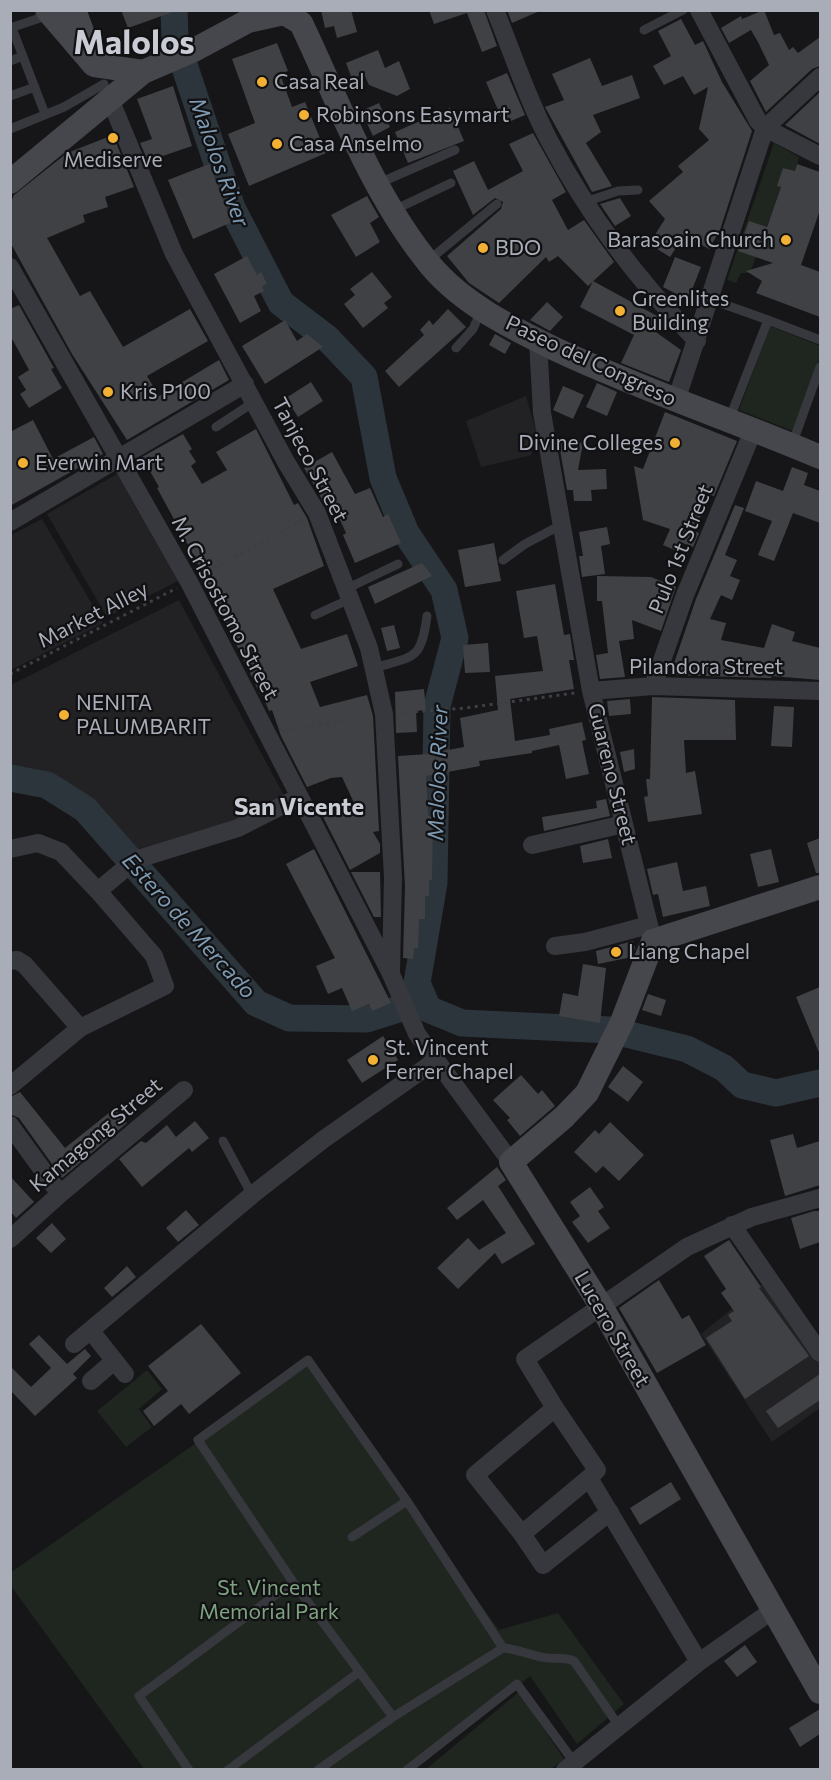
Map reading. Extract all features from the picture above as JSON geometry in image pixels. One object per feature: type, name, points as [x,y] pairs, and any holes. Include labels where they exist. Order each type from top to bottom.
[{"type":"main road","points":[[57,12],[103,83],[143,72]]},
{"type":"main road","name":"Paseo del Congreso","points":[[10,182],[103,83],[143,72],[194,50],[247,16],[285,12],[301,23],[392,211],[428,261],[463,297],[538,341],[676,401],[820,458]]},
{"type":"main road","points":[[511,1162],[564,1117],[587,1093],[622,1022],[651,933],[820,887]]},
{"type":"main road","name":"Lucero Street","points":[[511,1162],[601,1306],[820,1692]]},
{"type":"street","points":[[495,10],[549,141],[585,202],[629,266],[697,342]]},
{"type":"street","points":[[699,10],[758,121],[765,128],[820,156]]},
{"type":"street","points":[[676,401],[765,128],[820,77]]},
{"type":"street","name":"Tanjeco Street","points":[[103,83],[174,254],[317,513],[369,648],[384,714],[393,877],[394,983]]},
{"type":"street","name":"M. Crisostomo Street","points":[[10,267],[189,582],[394,983]]},
{"type":"street","name":"Guareno Street","points":[[538,341],[542,413],[591,691],[651,933]]},
{"type":"street","points":[[10,522],[117,457],[245,384]]},
{"type":"street","name":"Pulo 1st Street","points":[[653,686],[685,595],[753,431]]},
{"type":"street","name":"Pilandora Street","points":[[591,691],[653,686],[820,691]]},
{"type":"street","points":[[98,891],[135,860],[238,828],[299,797]]},
{"type":"street","points":[[532,845],[624,824]]},
{"type":"street","points":[[10,849],[38,843],[61,852],[154,956],[165,986],[80,1028],[10,1086]]},
{"type":"street","points":[[555,946],[651,933]]},
{"type":"street","points":[[10,961],[17,960],[25,965],[80,1028]]},
{"type":"street","name":"Lucero Street","points":[[394,983],[417,1034],[511,1162]]},
{"type":"street","points":[[74,1344],[252,1195],[324,1139],[435,1061]]},
{"type":"street","name":"Kamagong Street","points":[[10,1239],[184,1090]]},
{"type":"street","points":[[10,1125],[60,1194]]},
{"type":"street","points":[[522,1534],[597,1470],[525,1359],[687,1247],[732,1225],[820,1198]]},
{"type":"street","points":[[732,1225],[820,1353]]},
{"type":"street","points":[[91,1331],[119,1367],[91,1382]]},
{"type":"street","points":[[555,1408],[475,1475],[522,1534],[543,1565],[610,1512]]},
{"type":"street","points":[[589,1478],[699,1662]]},
{"type":"street","points":[[569,1766],[699,1662],[773,1610]]},
{"type":"lane","points":[[644,30],[683,10]]},
{"type":"lane","points":[[45,114],[11,28],[57,12]]},
{"type":"lane","points":[[10,61],[23,56]]},
{"type":"lane","points":[[10,129],[45,114],[103,83]]},
{"type":"lane","points":[[10,96],[35,87]]},
{"type":"lane","points":[[377,184],[455,150]]},
{"type":"lane","points":[[392,211],[451,183]]},
{"type":"lane","points":[[585,202],[618,191],[638,190]]},
{"type":"lane","points":[[428,261],[497,204]]},
{"type":"lane","points":[[709,299],[820,340]]},
{"type":"lane","points":[[456,348],[473,329],[482,309]]},
{"type":"lane","points":[[728,421],[768,320]]},
{"type":"lane","points":[[792,445],[820,368]]},
{"type":"lane","points":[[216,427],[255,402]]},
{"type":"lane","points":[[503,561],[525,544],[561,525]]},
{"type":"lane","points":[[315,615],[398,564]]},
{"type":"lane","points":[[374,668],[414,656],[423,645],[427,616]]},
{"type":"lane","points":[[223,1141],[252,1195]]},
{"type":"lane","points":[[393,1717],[294,1582],[198,1440],[308,1360],[406,1501],[503,1648]]},
{"type":"lane","points":[[352,1538],[406,1501]]},
{"type":"lane","points":[[189,1770],[139,1696],[294,1582]]},
{"type":"lane","points":[[318,1770],[393,1717],[503,1648],[516,1649],[541,1658],[566,1657],[574,1661],[619,1726]]},
{"type":"lane","points":[[228,1770],[359,1672]]},
{"type":"lane","points":[[407,1770],[518,1684],[569,1766]]},
{"type":"path","name":"Market Alley","points":[[10,674],[317,513]]},
{"type":"path","points":[[265,733],[384,714],[443,710],[591,691]]},
{"type":"shaded area","points":[[526,396],[539,442],[529,444],[532,455],[481,467],[466,421]]},
{"type":"shaded area","points":[[117,474],[178,581],[107,617],[47,514]]},
{"type":"shaded area","points":[[42,519],[103,623],[11,670],[11,535]]},
{"type":"shaded area","points":[[179,600],[288,803],[142,863],[78,793],[31,773],[11,772],[11,685]]},
{"type":"shaded area","points":[[767,1280],[820,1361],[820,1408],[772,1442],[701,1334]]},
{"type":"green space","points":[[774,143],[799,157],[795,171],[783,168],[781,187],[750,273],[741,273],[736,283],[727,280]]},
{"type":"green space","points":[[770,326],[820,346],[820,357],[793,431],[739,410]]},
{"type":"green space","name":"St. Vincent Memorial Park","points":[[308,1365],[499,1630],[558,1613],[624,1704],[577,1744],[530,1676],[415,1769],[144,1769],[11,1586],[10,1573]]},
{"type":"green space","points":[[147,1370],[162,1389],[139,1409],[152,1427],[126,1447],[97,1411]]},
{"type":"green space","points":[[519,1692],[564,1759],[551,1769],[425,1770]]},
{"type":"building","points":[[121,10],[173,10],[173,12],[128,28]]},
{"type":"building","points":[[321,10],[351,10],[357,32],[337,38],[334,26],[325,28]]},
{"type":"building","points":[[429,10],[484,10],[497,46],[482,52],[467,13],[434,24]]},
{"type":"building","points":[[507,10],[542,10],[512,23]]},
{"type":"building","points":[[764,10],[774,35],[780,33],[789,50],[793,47],[798,53],[820,37],[820,66],[812,69],[766,112],[750,81],[769,65],[758,42],[751,30],[729,43],[721,28],[741,16],[742,19]]},
{"type":"building","points":[[681,19],[695,45],[703,41],[722,82],[752,131],[720,230],[709,249],[684,235],[670,257],[649,244],[665,219],[649,201],[683,172],[678,166],[709,140],[699,129],[708,87],[694,95],[683,76],[664,85],[653,66],[671,56],[658,31]]},
{"type":"building","name":"Casa Anselmo","points":[[277,43],[288,71],[280,74],[292,107],[305,102],[326,153],[249,186],[228,134],[255,123],[232,59]]},
{"type":"building","points":[[378,50],[385,68],[399,61],[410,89],[397,96],[369,85],[364,74],[352,79],[346,63]]},
{"type":"building","points":[[590,58],[602,86],[632,75],[640,98],[593,115],[601,132],[586,143],[612,186],[592,192],[545,107],[564,100],[552,74]]},
{"type":"building","points":[[507,73],[525,115],[504,124],[486,82]]},
{"type":"building","points":[[173,86],[192,146],[148,161],[140,143],[152,139],[137,99]]},
{"type":"building","points":[[820,92],[820,144],[785,125]]},
{"type":"building","points":[[379,103],[390,127],[373,136],[361,111]]},
{"type":"building","points":[[450,108],[464,141],[408,163],[395,132]]},
{"type":"building","points":[[533,133],[566,192],[552,200],[568,230],[584,220],[614,262],[588,286],[558,256],[549,262],[546,257],[499,303],[469,283],[447,256],[501,209],[503,202],[495,198],[473,215],[453,171],[474,161],[488,190],[523,171],[509,144]]},
{"type":"building","points":[[113,135],[134,187],[105,197],[108,207],[83,215],[85,222],[47,238],[80,296],[90,291],[123,347],[190,309],[208,341],[147,376],[159,396],[219,360],[229,380],[127,440],[72,354],[10,242],[10,204],[14,195],[67,153]]},
{"type":"building","points":[[209,164],[232,222],[193,239],[168,180]]},
{"type":"building","name":"Barasoain Church","points":[[797,164],[820,172],[820,210],[801,265],[820,272],[820,317],[756,293],[762,281],[746,271],[773,263],[738,251],[749,221],[767,227],[781,187],[777,186],[783,168],[795,171]]},
{"type":"building","points":[[367,196],[379,217],[370,223],[380,242],[356,257],[331,215]]},
{"type":"building","points":[[620,198],[631,216],[615,226],[600,204]]},
{"type":"building","points":[[247,256],[257,275],[261,272],[267,284],[262,286],[264,291],[254,296],[261,311],[240,323],[214,274]]},
{"type":"building","points":[[675,257],[701,267],[688,300],[663,287]]},
{"type":"building","points":[[372,272],[392,297],[384,303],[388,308],[363,328],[344,304],[355,295],[350,289]]},
{"type":"building","points":[[593,281],[659,317],[653,330],[681,350],[669,382],[621,363],[634,335],[580,307]]},
{"type":"building","points":[[547,302],[563,317],[550,331],[530,320]]},
{"type":"building","points":[[19,305],[54,368],[51,369],[62,388],[29,408],[20,394],[26,390],[18,377],[29,370],[10,335],[10,309]]},
{"type":"building","points":[[448,309],[466,327],[399,387],[385,371],[424,335],[420,330],[429,320],[433,325]]},
{"type":"building","points":[[285,320],[297,341],[307,334],[323,347],[265,384],[242,346]]},
{"type":"building","points":[[495,334],[511,343],[505,354],[489,345]]},
{"type":"building","points":[[311,382],[323,401],[298,417],[286,398]]},
{"type":"building","points":[[597,383],[617,392],[607,416],[586,407]]},
{"type":"building","points":[[563,386],[584,395],[573,419],[553,410]]},
{"type":"building","points":[[665,412],[737,441],[714,496],[710,495],[694,531],[699,533],[693,547],[683,543],[679,552],[663,545],[670,529],[643,520],[634,466],[643,469]]},
{"type":"building","points":[[33,420],[53,459],[94,437],[103,454],[10,506],[10,432]]},
{"type":"building","points":[[256,429],[294,505],[298,503],[307,518],[324,566],[273,589],[301,649],[347,634],[358,666],[310,682],[320,707],[367,695],[373,716],[379,831],[373,832],[380,844],[380,853],[350,870],[323,817],[355,805],[342,777],[331,778],[307,787],[281,736],[272,710],[269,711],[260,694],[193,554],[142,457],[183,434],[192,449],[189,451],[196,462],[191,466],[202,484],[227,470],[216,452]]},
{"type":"building","points":[[558,438],[583,443],[578,470],[606,469],[607,489],[591,490],[592,501],[574,501],[573,490],[567,490]]},
{"type":"building","points":[[332,452],[355,494],[370,488],[383,517],[388,514],[401,543],[355,563],[343,535],[346,533],[332,502],[329,503],[326,498],[323,501],[304,468]]},
{"type":"building","points":[[792,467],[808,473],[804,485],[820,491],[820,523],[793,513],[774,561],[758,555],[772,521],[745,511],[756,481],[783,491]]},
{"type":"building","points":[[735,505],[744,508],[725,555],[737,560],[730,576],[740,580],[732,600],[721,595],[710,619],[726,623],[721,640],[764,648],[772,624],[795,632],[792,641],[820,648],[820,680],[772,676],[771,678],[670,675],[696,599]]},
{"type":"building","points":[[607,527],[610,544],[601,546],[605,574],[582,577],[579,556],[583,556],[579,532]]},
{"type":"building","points":[[494,543],[501,581],[465,587],[458,550]]},
{"type":"building","points":[[422,563],[432,576],[375,604],[368,587]]},
{"type":"building","points":[[597,576],[651,577],[676,587],[661,631],[632,620],[634,639],[619,641],[625,677],[600,679],[596,655],[608,653],[602,601],[597,601]]},
{"type":"building","points":[[555,584],[564,635],[570,634],[574,660],[569,660],[574,689],[510,699],[515,741],[550,735],[549,729],[582,722],[586,740],[582,741],[589,774],[566,779],[559,745],[532,751],[532,753],[479,761],[480,766],[426,776],[428,816],[433,816],[432,880],[429,880],[429,896],[425,896],[425,919],[419,919],[418,948],[414,948],[413,959],[403,958],[405,887],[398,756],[444,753],[443,751],[464,747],[460,718],[498,710],[495,676],[543,671],[537,636],[524,638],[516,591]]},
{"type":"building","points":[[394,625],[400,648],[387,651],[381,628]]},
{"type":"building","points":[[488,643],[490,672],[465,673],[463,645]]},
{"type":"building","points":[[424,689],[426,710],[416,711],[417,732],[396,733],[395,692]]},
{"type":"building","points":[[652,697],[735,700],[736,740],[684,740],[686,773],[695,771],[702,814],[648,822],[644,797],[648,796],[646,779],[650,779]]},
{"type":"building","points":[[630,699],[631,714],[609,716],[607,701]]},
{"type":"building","points":[[774,706],[794,707],[792,747],[771,746]]},
{"type":"building","points":[[634,749],[635,769],[624,772],[620,752]]},
{"type":"building","points":[[606,799],[610,816],[544,831],[542,817],[597,808],[596,801]]},
{"type":"building","points":[[820,838],[820,873],[816,873],[807,843]]},
{"type":"building","points":[[608,839],[612,858],[583,863],[580,846]]},
{"type":"building","points":[[314,849],[391,1003],[372,1011],[369,1004],[352,1011],[342,988],[328,994],[316,966],[335,958],[286,864]]},
{"type":"building","points":[[771,849],[779,882],[758,887],[750,854]]},
{"type":"building","points":[[677,862],[683,891],[706,886],[710,906],[663,917],[658,894],[653,895],[647,869]]},
{"type":"building","points":[[351,872],[380,872],[381,917],[374,917]]},
{"type":"building","name":"Liang Chapel","points":[[633,941],[635,948],[632,957],[598,964],[596,951]]},
{"type":"building","points":[[583,964],[606,968],[600,1023],[559,1016],[563,993],[578,996]]},
{"type":"building","points":[[820,987],[820,1055],[796,997]]},
{"type":"building","points":[[648,994],[666,1000],[661,1016],[642,1010]]},
{"type":"building","name":"St. Vincent Ferrer Chapel","points":[[383,1036],[398,1060],[362,1083],[347,1060]]},
{"type":"building","points":[[623,1066],[643,1082],[628,1102],[608,1087]]},
{"type":"building","points":[[521,1075],[538,1094],[542,1090],[555,1106],[520,1136],[507,1120],[510,1118],[493,1100]]},
{"type":"building","points":[[20,1092],[65,1148],[115,1108],[127,1123],[62,1178],[19,1118],[10,1114],[10,1097]]},
{"type":"building","points":[[195,1121],[209,1138],[192,1152],[189,1148],[142,1187],[119,1159],[141,1141],[146,1143],[167,1125],[176,1137]]},
{"type":"building","points":[[610,1122],[644,1155],[619,1181],[603,1166],[596,1173],[574,1152],[595,1130],[599,1134]]},
{"type":"building","points":[[793,1134],[797,1148],[820,1141],[820,1185],[785,1196],[770,1140]]},
{"type":"building","points":[[497,1167],[506,1180],[498,1186],[535,1244],[502,1264],[495,1253],[458,1289],[437,1268],[468,1238],[479,1250],[506,1233],[483,1200],[457,1220],[447,1208]]},
{"type":"building","points":[[10,1176],[34,1202],[16,1218],[10,1211]]},
{"type":"building","points":[[590,1187],[604,1207],[598,1211],[610,1228],[588,1243],[572,1222],[580,1216],[570,1202]]},
{"type":"building","points":[[186,1210],[199,1225],[178,1242],[166,1228]]},
{"type":"building","points":[[820,1211],[820,1242],[800,1249],[791,1218]]},
{"type":"building","points":[[52,1223],[66,1239],[51,1253],[36,1238]]},
{"type":"building","points":[[729,1240],[761,1287],[759,1288],[809,1356],[745,1399],[706,1338],[732,1321],[728,1315],[734,1311],[721,1293],[726,1289],[704,1256]]},
{"type":"building","points":[[127,1266],[136,1277],[112,1297],[104,1288]]},
{"type":"building","points":[[659,1280],[682,1319],[689,1315],[706,1345],[657,1373],[619,1308]]},
{"type":"building","points":[[201,1324],[241,1373],[189,1414],[181,1404],[154,1426],[143,1411],[168,1391],[148,1366]]},
{"type":"building","points":[[39,1335],[67,1364],[85,1349],[91,1356],[73,1374],[77,1378],[35,1416],[10,1390],[10,1366],[31,1387],[51,1368],[29,1344]]},
{"type":"building","points":[[820,1374],[820,1400],[778,1428],[766,1411]]},
{"type":"building","points":[[671,1482],[681,1499],[640,1525],[630,1508]]},
{"type":"building","points":[[745,1645],[757,1662],[737,1677],[724,1661]]},
{"type":"building","points":[[820,1709],[820,1734],[800,1747],[789,1728]]},
{"type":"waterway","name":"Malolos River","points":[[174,10],[175,38],[232,208],[281,303],[327,338],[364,377],[383,478],[406,533],[444,590],[455,638],[437,706],[434,883],[417,983],[428,1009],[462,1023],[610,1030],[687,1049],[724,1068],[742,1085],[776,1093],[820,1083]]},
{"type":"waterway","name":"Estero de Mercado","points":[[10,778],[47,785],[85,809],[256,1003],[289,1018],[367,1019],[424,1001]]},
{"type":"place","name":"Casa Real","points":[[262,82]]},
{"type":"place","name":"Robinsons Easymart","points":[[304,115]]},
{"type":"place","name":"Mediserve","points":[[113,138]]},
{"type":"place","name":"Casa Anselmo","points":[[277,144]]},
{"type":"place","name":"Barasoain Church","points":[[786,240]]},
{"type":"place","name":"BDO","points":[[483,248]]},
{"type":"place","name":"Greenlites Building","points":[[620,311]]},
{"type":"place","name":"Kris P100","points":[[108,392]]},
{"type":"place","name":"Divine Colleges","points":[[675,443]]},
{"type":"place","name":"Everwin Mart","points":[[23,463]]},
{"type":"place","name":"NENITA PALUMBARIT","points":[[64,715]]},
{"type":"place","name":"Liang Chapel","points":[[616,952]]},
{"type":"place","name":"St. Vincent Ferrer Chapel","points":[[373,1060]]},
{"type":"district","name":"Malolos","points":[[134,43]]},
{"type":"district","name":"San Vicente","points":[[299,807]]}]
